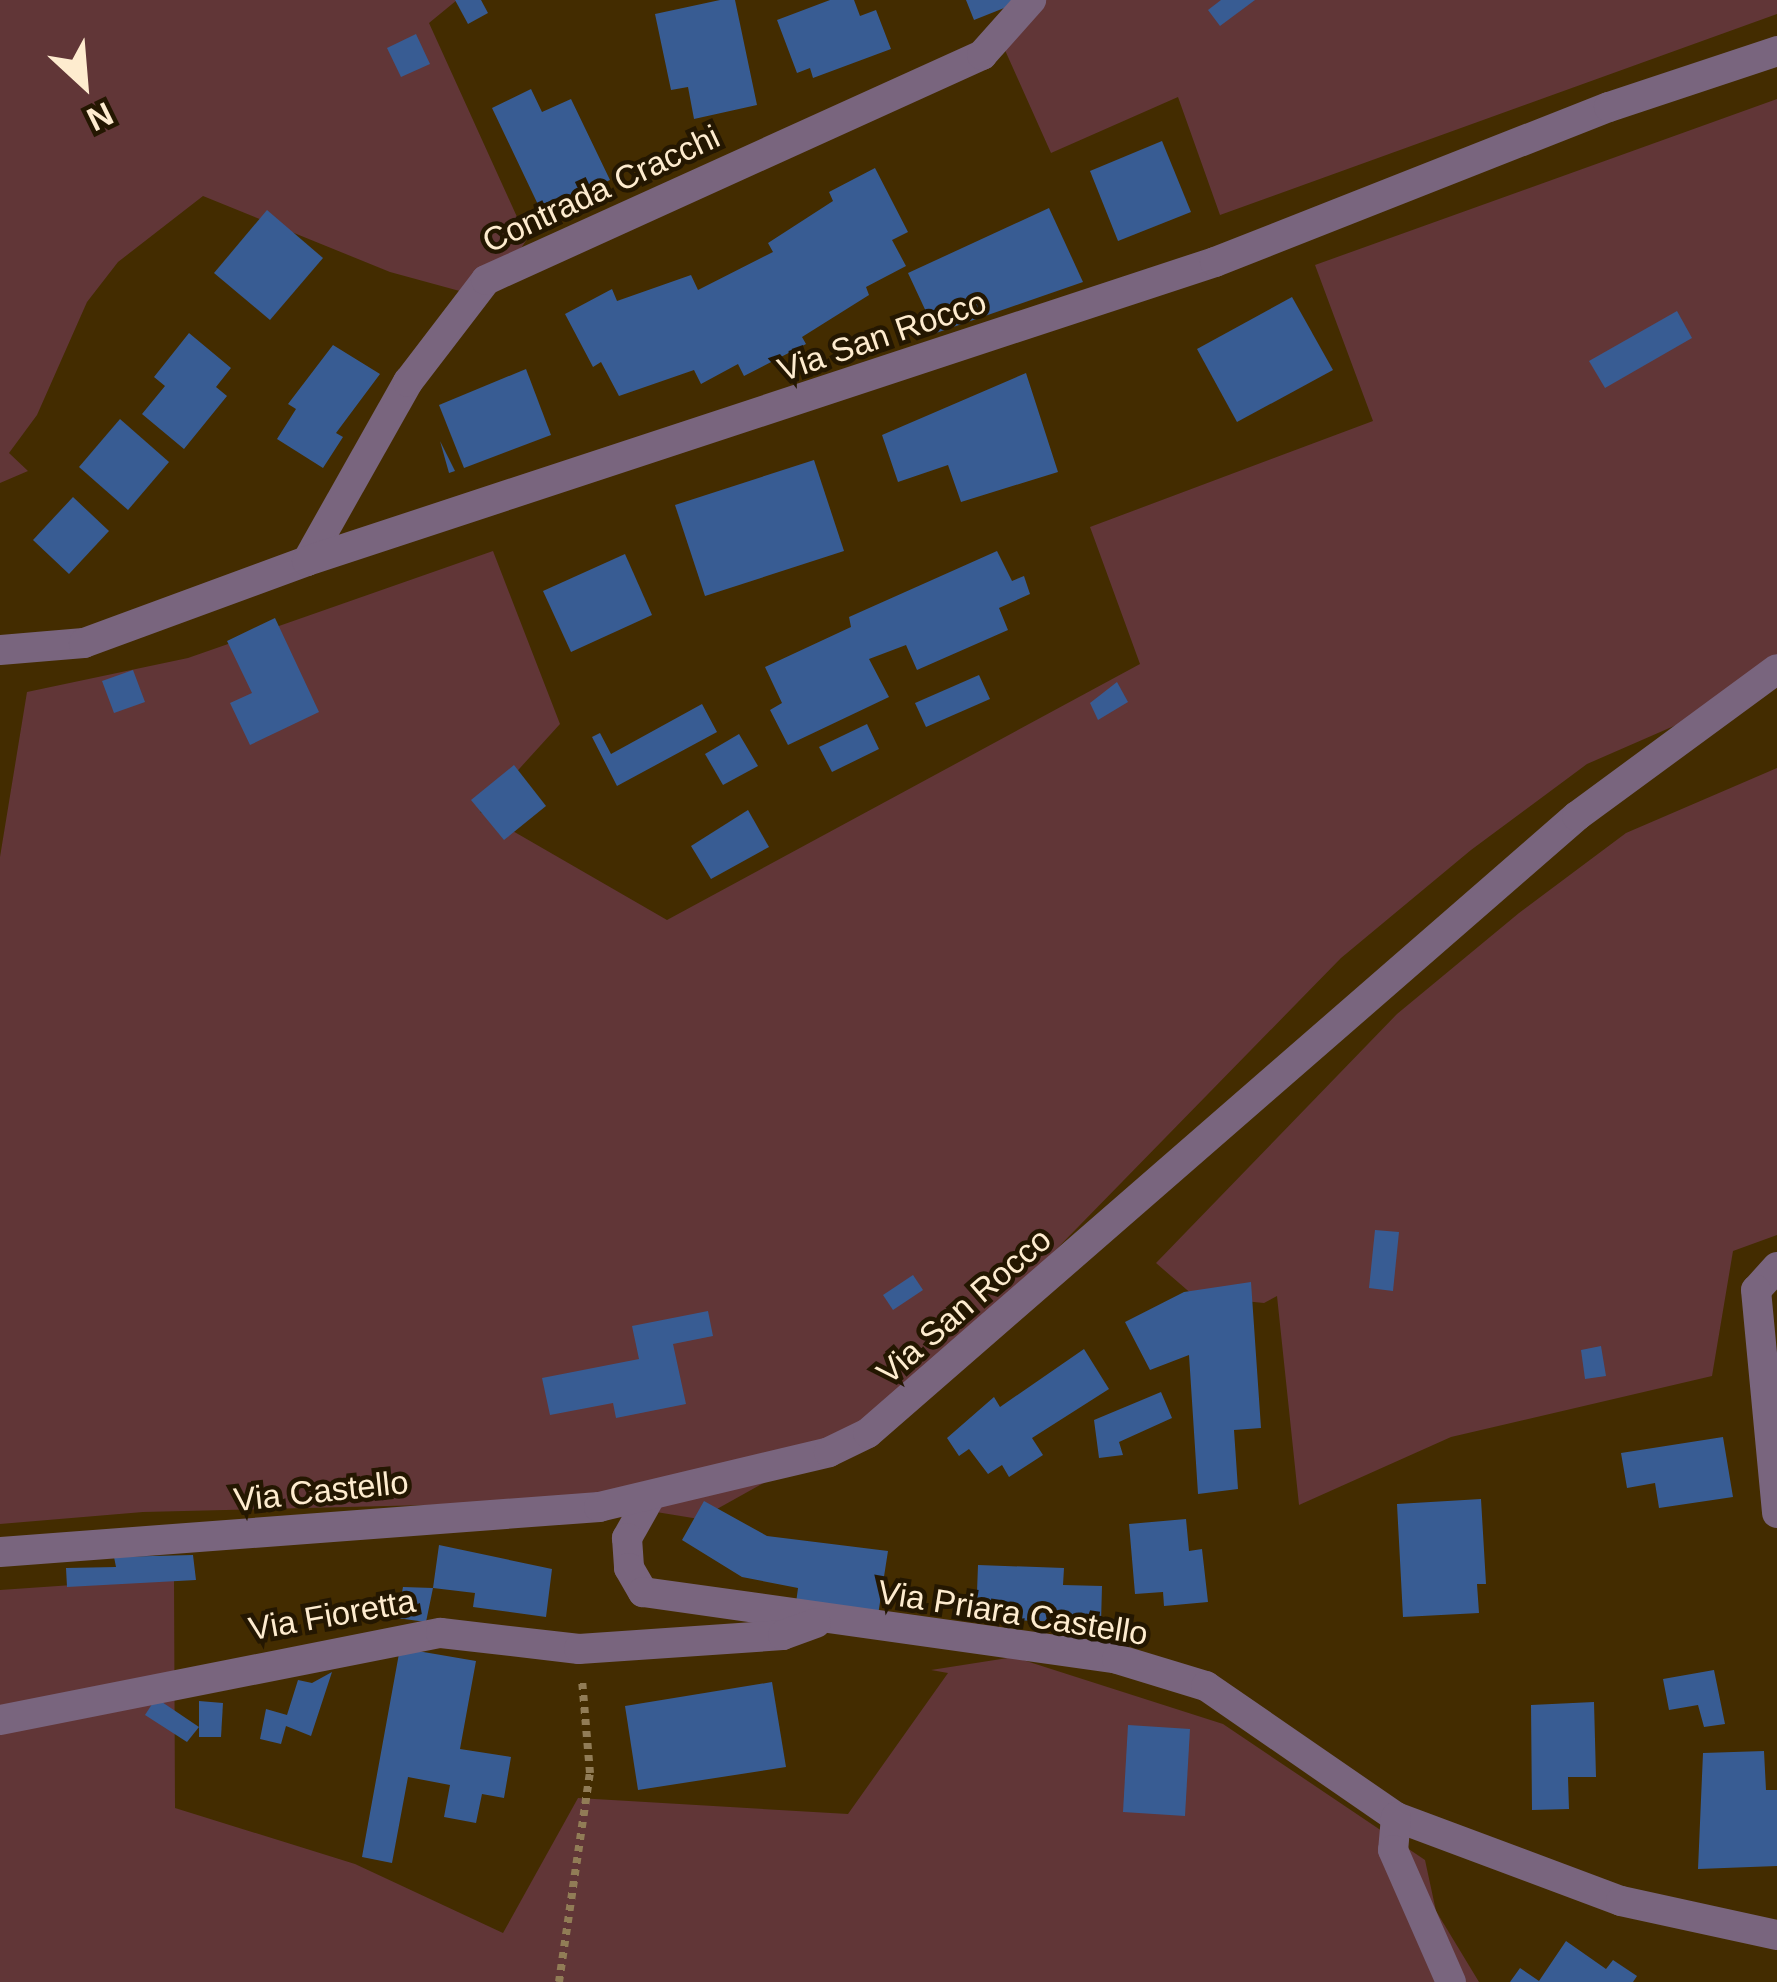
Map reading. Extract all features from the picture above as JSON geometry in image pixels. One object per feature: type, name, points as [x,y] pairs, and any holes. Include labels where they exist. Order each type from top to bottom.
[{"type":"street","name":"Contrada Cracchi","points":[[307,561],[408,382],[486,280],[982,56],[1031,0]]},
{"type":"street","name":"Via San Rocco","points":[[0,650],[84,644],[307,561],[1215,262],[1609,107],[1777,51]]},
{"type":"street","name":"Via San Rocco","points":[[650,1499],[829,1452],[899,1411],[1576,815],[1777,669]]},
{"type":"street","points":[[1777,1268],[1756,1290],[1777,1513]]},
{"type":"street","name":"Via Castello","points":[[0,1552],[650,1499]]},
{"type":"street","name":"Via Priara Castello","points":[[650,1499],[626,1538],[628,1568],[643,1592],[822,1621],[1118,1659],[1206,1686],[1396,1817],[1621,1901],[1777,1935]]},
{"type":"street","name":"Via Fioretta","points":[[0,1720],[329,1648],[441,1633],[579,1649],[783,1635],[822,1621]]},
{"type":"street","points":[[1396,1817],[1393,1850],[1451,1982]]},
{"type":"path","points":[[559,1982],[590,1773],[579,1649]]},
{"type":"shaded area","points":[[0,0],[457,0],[429,23],[527,239],[489,299],[390,272],[203,196],[118,262],[87,302],[37,415],[9,453],[28,471],[0,483]]},
{"type":"shaded area","points":[[1034,0],[1777,0],[1777,14],[1220,215],[1178,97],[1051,153],[1000,39]]},
{"type":"shaded area","points":[[1777,99],[1777,681],[1587,764],[1471,850],[1341,958],[1037,1269],[848,1436],[699,1519],[589,1501],[143,1512],[0,1524],[0,857],[27,692],[188,658],[493,551],[560,724],[480,812],[667,920],[1140,664],[1090,527],[1373,421],[1315,265]]},
{"type":"shaded area","points":[[1777,768],[1777,1235],[1733,1251],[1712,1376],[1451,1437],[1299,1505],[1277,1296],[1264,1303],[1194,1296],[1156,1263],[1397,1014],[1519,913],[1626,833]]},
{"type":"shaded area","points":[[174,1578],[175,1808],[355,1864],[503,1933],[578,1798],[848,1814],[948,1673],[931,1670],[1014,1657],[1223,1724],[1425,1860],[1436,1911],[1479,1982],[0,1982],[0,1590]]},
{"type":"building","points":[[455,0],[481,0],[488,13],[468,24]]},
{"type":"building","points":[[735,0],[757,105],[694,119],[688,87],[671,90],[655,14]]},
{"type":"building","points":[[830,0],[854,0],[860,16],[876,10],[891,49],[813,78],[810,68],[797,73],[777,20]]},
{"type":"building","points":[[966,0],[1024,0],[974,20]]},
{"type":"building","points":[[1221,0],[1255,0],[1220,26],[1208,10]]},
{"type":"building","points":[[416,34],[430,64],[401,77],[387,48]]},
{"type":"building","points":[[531,89],[542,112],[571,99],[610,180],[542,213],[492,108]]},
{"type":"building","points":[[1162,141],[1191,212],[1118,241],[1090,171]]},
{"type":"building","points":[[875,168],[908,232],[892,240],[906,266],[866,287],[869,295],[802,337],[806,344],[744,376],[738,364],[701,384],[694,370],[619,396],[601,362],[593,367],[565,314],[612,289],[617,301],[691,275],[698,290],[773,252],[768,243],[833,201],[829,192]]},
{"type":"building","points":[[1049,208],[1083,282],[936,333],[908,273]]},
{"type":"building","points":[[267,210],[323,258],[270,320],[214,273]]},
{"type":"building","points":[[1292,297],[1333,370],[1237,422],[1197,349]]},
{"type":"building","points":[[1677,311],[1692,338],[1605,388],[1589,361]]},
{"type":"building","points":[[189,333],[231,368],[216,387],[227,396],[184,449],[142,414],[165,386],[154,377]]},
{"type":"building","points":[[333,345],[380,374],[336,433],[343,437],[323,468],[277,439],[296,409],[288,404]]},
{"type":"building","points":[[526,369],[551,435],[464,468],[439,405]]},
{"type":"building","points":[[1026,373],[1058,472],[961,502],[948,465],[898,482],[882,435]]},
{"type":"building","points":[[120,419],[169,462],[128,510],[79,467]]},
{"type":"building","points":[[440,441],[455,471],[449,473]]},
{"type":"building","points":[[814,460],[844,551],[705,596],[675,505]]},
{"type":"building","points":[[73,497],[109,531],[69,574],[33,540]]},
{"type":"building","points":[[997,551],[1012,581],[1024,576],[1030,594],[999,608],[1008,630],[917,670],[906,645],[869,659],[889,697],[788,745],[770,710],[782,703],[765,667],[851,627],[849,617]]},
{"type":"building","points":[[625,554],[652,615],[571,652],[543,591]]},
{"type":"building","points":[[275,618],[319,712],[250,745],[230,703],[252,693],[227,641]]},
{"type":"building","points":[[133,670],[145,702],[114,713],[102,681]]},
{"type":"building","points":[[979,675],[990,699],[926,727],[915,703]]},
{"type":"building","points":[[1117,682],[1128,702],[1098,720],[1090,703]]},
{"type":"building","points":[[702,704],[717,732],[617,786],[592,737],[600,733],[611,754]]},
{"type":"building","points":[[867,724],[879,749],[832,772],[819,747]]},
{"type":"building","points":[[739,734],[758,766],[723,785],[705,754]]},
{"type":"building","points":[[514,765],[546,806],[504,840],[471,800]]},
{"type":"building","points":[[748,810],[769,847],[711,879],[691,846]]},
{"type":"building","points":[[1375,1230],[1399,1232],[1393,1291],[1369,1288]]},
{"type":"building","points":[[913,1275],[923,1290],[893,1310],[883,1295]]},
{"type":"building","points":[[1251,1282],[1261,1428],[1234,1430],[1238,1489],[1198,1494],[1189,1355],[1150,1370],[1125,1322],[1184,1292]]},
{"type":"building","points":[[708,1311],[713,1336],[673,1344],[686,1404],[616,1418],[613,1403],[550,1415],[542,1378],[639,1359],[632,1326]]},
{"type":"building","points":[[1601,1346],[1606,1376],[1585,1379],[1581,1350]]},
{"type":"building","points":[[1084,1349],[1109,1389],[1032,1438],[1043,1455],[1009,1477],[1002,1465],[988,1474],[969,1449],[959,1456],[947,1438],[994,1397],[1000,1407]]},
{"type":"building","points":[[1161,1392],[1172,1418],[1119,1442],[1123,1455],[1099,1458],[1094,1420]]},
{"type":"building","points":[[1723,1437],[1733,1497],[1659,1508],[1655,1483],[1627,1488],[1621,1453]]},
{"type":"building","points":[[1481,1499],[1486,1584],[1477,1584],[1479,1613],[1403,1617],[1397,1504]]},
{"type":"building","points":[[704,1501],[767,1536],[888,1551],[878,1615],[796,1603],[798,1588],[742,1577],[682,1540]]},
{"type":"building","points":[[1186,1519],[1189,1551],[1202,1549],[1208,1602],[1164,1606],[1163,1592],[1135,1594],[1129,1524]]},
{"type":"building","points":[[439,1545],[552,1569],[546,1617],[473,1607],[475,1593],[433,1588]]},
{"type":"building","points":[[193,1555],[196,1580],[67,1587],[66,1568],[116,1567],[114,1557]]},
{"type":"building","points":[[978,1565],[1064,1568],[1063,1585],[1102,1586],[1101,1623],[976,1619]]},
{"type":"building","points":[[403,1587],[433,1588],[426,1622],[397,1618]]},
{"type":"building","points":[[400,1648],[476,1661],[460,1749],[511,1757],[504,1798],[482,1794],[476,1823],[444,1817],[450,1785],[408,1777],[392,1863],[362,1857]]},
{"type":"building","points":[[1714,1670],[1725,1724],[1704,1727],[1698,1705],[1669,1710],[1663,1679]]},
{"type":"building","points":[[332,1672],[311,1736],[286,1726],[281,1744],[260,1739],[266,1709],[287,1715],[298,1680],[312,1683]]},
{"type":"building","points":[[772,1682],[786,1767],[638,1790],[625,1706]]},
{"type":"building","points":[[156,1698],[199,1727],[187,1742],[145,1715]]},
{"type":"building","points":[[199,1701],[223,1703],[221,1737],[199,1737]]},
{"type":"building","points":[[1594,1702],[1596,1777],[1568,1777],[1569,1809],[1532,1810],[1531,1705]]},
{"type":"building","points":[[1128,1725],[1190,1729],[1185,1816],[1123,1812]]},
{"type":"building","points":[[1764,1751],[1766,1790],[1777,1790],[1777,1866],[1698,1869],[1703,1753]]},
{"type":"building","points":[[1566,1941],[1606,1969],[1613,1960],[1637,1976],[1633,1982],[1510,1982],[1520,1968],[1539,1981]]}]
